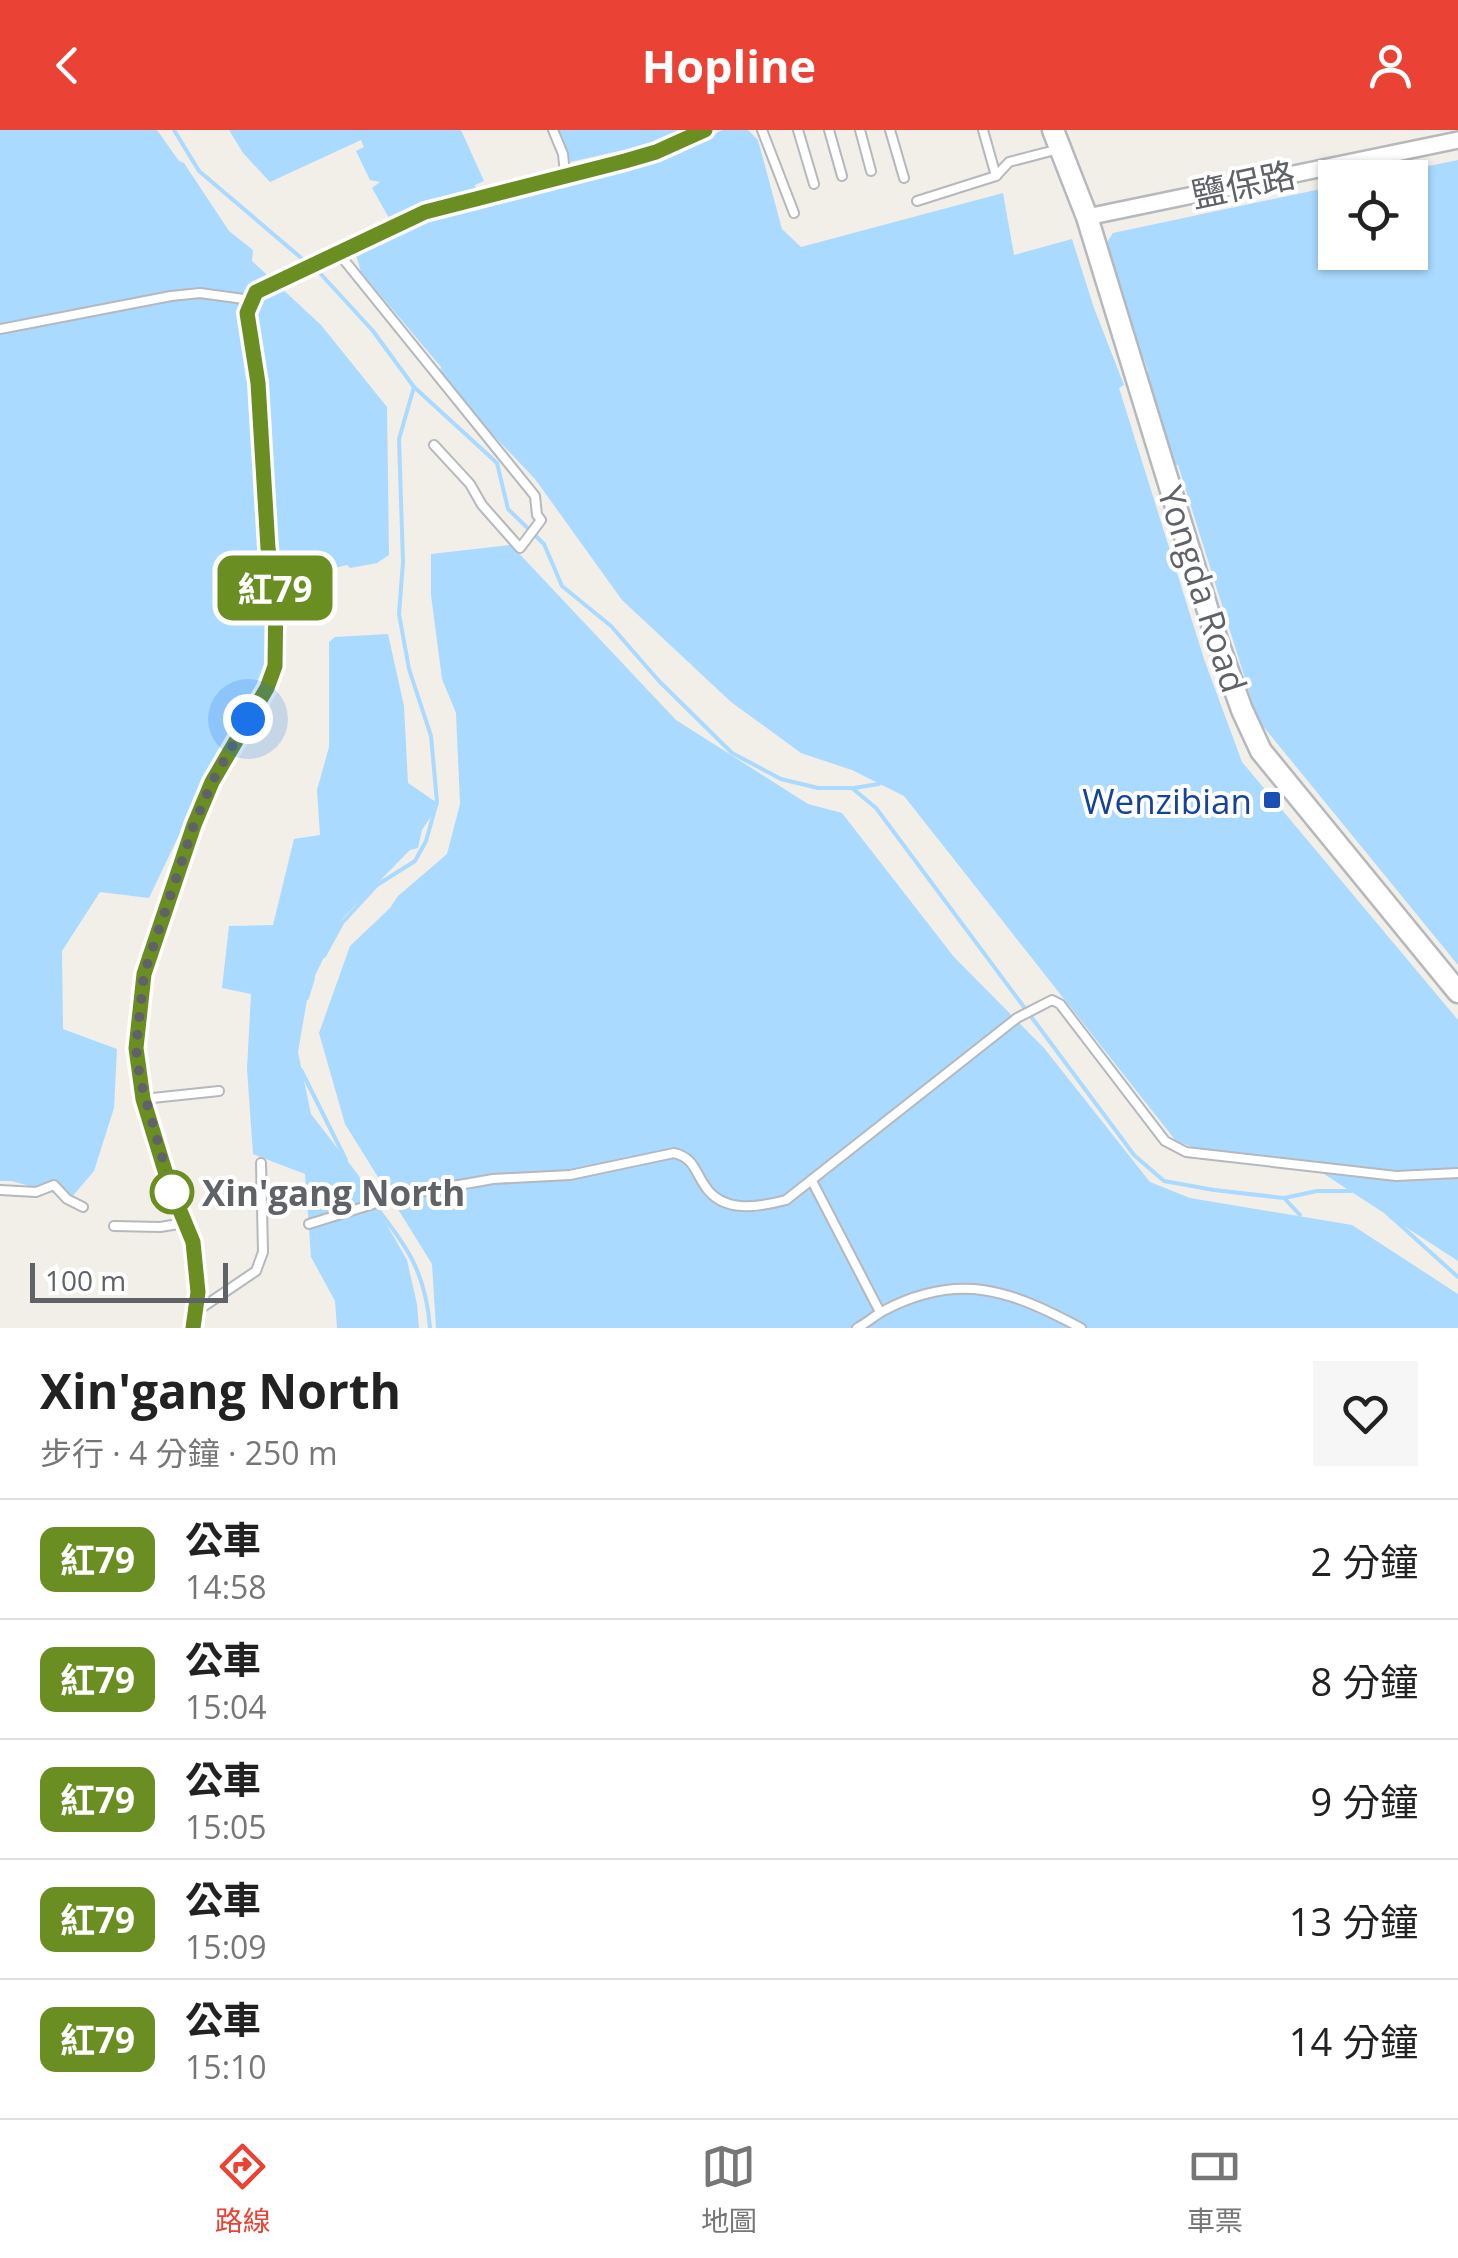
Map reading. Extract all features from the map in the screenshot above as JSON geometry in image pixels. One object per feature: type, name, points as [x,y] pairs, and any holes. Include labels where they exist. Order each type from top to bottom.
[{"type":"street","points":[[193,1328],[197,1310],[193,1242],[169,1184],[143,1099],[136,1048],[144,974],[212,782],[267,688],[275,666],[276,593],[268,548],[258,383],[247,313],[250,300],[256,292],[425,212],[656,152],[704,130]]},
{"type":"street","name":"Yongda Road","points":[[1056,140],[1087,216],[1242,710],[1261,750],[1458,992]]},
{"type":"street","name":"鹽保路","points":[[1087,216],[1458,140]]},
{"type":"lane","points":[[553,130],[566,174]]},
{"type":"lane","points":[[762,130],[794,213]]},
{"type":"lane","points":[[798,130],[814,184]]},
{"type":"lane","points":[[829,130],[842,176]]},
{"type":"lane","points":[[860,130],[872,171]]},
{"type":"lane","points":[[890,130],[904,178]]},
{"type":"lane","points":[[983,130],[996,176]]},
{"type":"lane","points":[[917,200],[996,176],[1009,162],[1056,140]]},
{"type":"lane","points":[[335,255],[535,496],[537,516],[542,520],[520,548],[434,445]]},
{"type":"lane","points":[[0,329],[171,296],[200,293],[250,300]]},
{"type":"lane","points":[[308,1224],[402,1195],[494,1179],[570,1175],[674,1152],[692,1162],[706,1189],[715,1196],[744,1207],[786,1200],[1018,1018],[1052,1000],[1060,1004],[1165,1141],[1186,1152],[1396,1176],[1458,1174]]},
{"type":"lane","points":[[143,1099],[219,1092]]},
{"type":"lane","points":[[197,1310],[256,1271],[261,1263],[260,1164]]},
{"type":"lane","points":[[812,1181],[880,1312]]},
{"type":"lane","points":[[0,1190],[36,1192],[54,1185],[67,1199],[83,1207]]},
{"type":"lane","points":[[114,1226],[186,1223]]},
{"type":"lane","points":[[857,1328],[880,1312],[920,1295],[962,1286],[985,1288],[1044,1308],[1081,1328]]},
{"type":"water","points":[[0,130],[157,130],[229,231],[253,250],[252,261],[321,325],[387,407],[389,555],[377,563],[350,568],[347,565],[264,585],[265,613],[270,613],[268,662],[149,898],[100,892],[62,951],[63,1029],[117,1049],[114,1108],[94,1171],[71,1198],[0,1181]]},
{"type":"water","points":[[229,130],[461,130],[484,181],[475,185],[476,189],[433,199],[389,218],[372,188],[380,182],[370,180],[356,151],[364,147],[361,140],[270,182],[243,153]]},
{"type":"water","points":[[549,130],[679,130],[655,143],[570,162]]},
{"type":"water","points":[[722,130],[748,130],[758,140],[782,229],[801,247],[1003,193],[1014,255],[1072,239],[1124,385],[1119,388],[1204,659],[1242,762],[1458,1020],[1458,1261],[1304,1161],[1206,1152],[1176,1141],[904,796],[852,770],[801,753],[731,702],[622,600],[535,479],[439,378],[441,367],[361,272],[356,255],[434,220],[494,198],[645,163]]},
{"type":"water","points":[[1458,160],[1458,965],[1258,720],[1178,465],[1169,466],[1140,374],[1148,371],[1144,359],[1136,357],[1102,250],[1113,233],[1318,190],[1318,270],[1428,270],[1428,166]]},
{"type":"water","points":[[511,545],[676,720],[808,804],[842,813],[954,957],[1044,1048],[1150,1182],[1190,1198],[1352,1225],[1458,1294],[1458,1328],[436,1328],[432,1264],[345,1124],[319,1033],[350,946],[398,896],[447,854],[460,804],[456,713],[442,679],[431,595],[431,554]]},
{"type":"water","points":[[388,634],[404,706],[408,783],[439,804],[422,830],[418,848],[410,850],[343,918],[309,988],[298,1052],[311,1114],[359,1176],[407,1260],[419,1328],[337,1328],[335,1301],[311,1257],[305,1174],[253,1154],[247,1069],[251,994],[222,988],[229,926],[273,925],[294,839],[320,835],[317,790],[329,747],[329,642],[335,637]]},
{"type":"waterway","points":[[174,130],[199,171],[306,262]]},
{"type":"waterway","points":[[318,271],[373,331],[414,387],[497,463],[508,509],[544,544],[562,586],[611,626],[659,681],[732,753],[781,779],[818,788],[852,788],[876,808],[1134,1155],[1164,1181],[1214,1190],[1284,1198],[1317,1191],[1351,1191]]},
{"type":"waterway","points":[[324,956],[342,923],[377,885],[415,861],[426,841],[437,802],[431,736],[409,669],[399,614],[403,562],[399,439],[414,387]]},
{"type":"waterway","points":[[854,788],[879,784]]},
{"type":"waterway","points":[[307,998],[313,978]]},
{"type":"waterway","points":[[301,1070],[346,1160]]},
{"type":"waterway","points":[[1286,1200],[1300,1215]]},
{"type":"waterway","points":[[375,1206],[420,1276],[430,1328]]},
{"type":"waterway","points":[[1387,1213],[1458,1277]]},
{"type":"bus line","name":"紅79","points":[[193,1328],[198,1292],[193,1242],[169,1184],[143,1099],[136,1048],[144,974],[194,825],[212,782],[267,688],[275,666],[276,593],[268,548],[258,383],[247,313],[250,300],[256,292],[425,212],[656,152],[705,130]]},
{"type":"place","name":"Wenzibian","points":[[1272,800]]},
{"type":"place","name":"Xin'gang North","points":[[172,1192]]},
{"type":"route","points":[[172,1192],[143,1099],[136,1048],[144,974],[194,825],[212,782],[248,719]]}]
